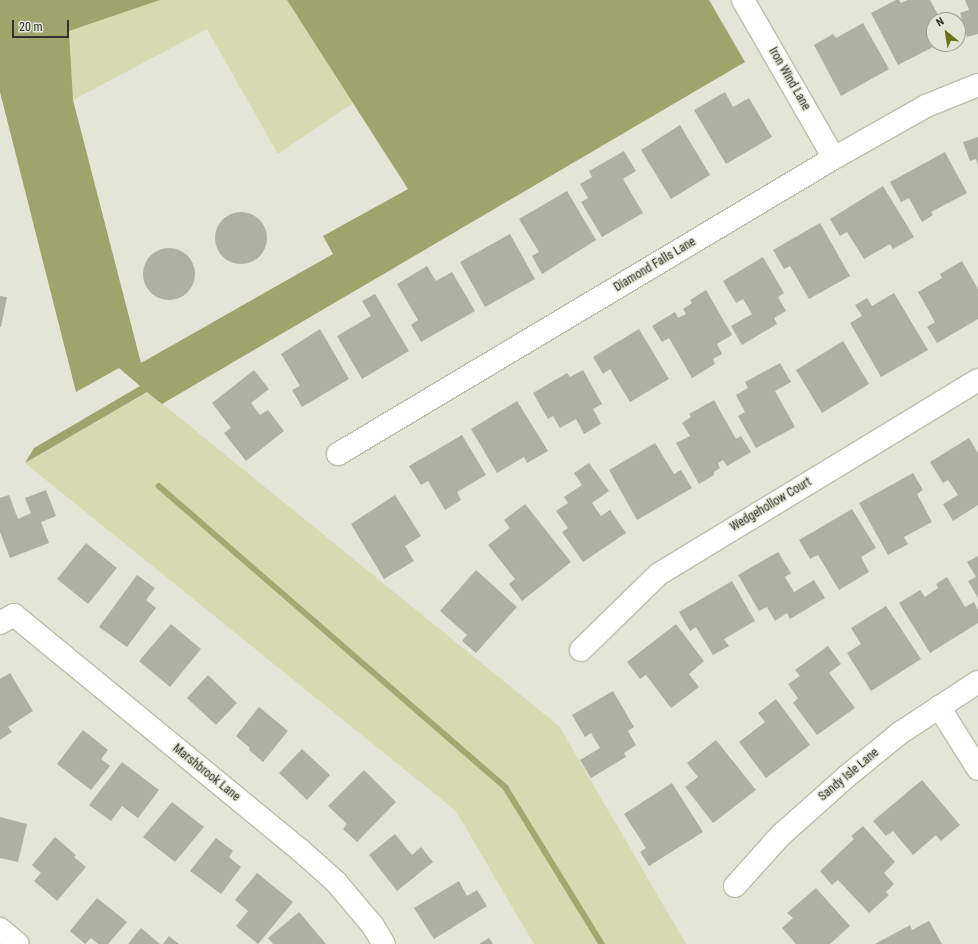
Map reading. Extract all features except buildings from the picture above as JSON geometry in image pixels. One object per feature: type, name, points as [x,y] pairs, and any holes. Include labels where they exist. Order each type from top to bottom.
[{"type":"street","name":"Iron Wind Lane","points":[[743,0],[834,158]]},
{"type":"street","name":"Diamond Falls Lane","points":[[338,454],[834,158],[926,106],[978,85]]},
{"type":"street","name":"Wedgehollow Court","points":[[581,650],[659,574],[978,380]]},
{"type":"street","name":"Marshbrook Lane","points":[[7,619],[304,853],[336,882],[373,926],[384,944]]},
{"type":"street","name":"Sandy Isle Lane","points":[[735,886],[781,835],[846,777],[900,734],[978,682]]},
{"type":"street","points":[[939,707],[978,769]]},
{"type":"street","points":[[0,929],[18,944]]},
{"type":"green space","points":[[0,0],[160,0],[69,31],[73,100],[141,363],[333,254],[323,236],[408,189],[287,0],[709,0],[745,62],[162,404],[147,392],[25,463],[34,448],[140,386],[119,368],[76,392],[0,92]]},
{"type":"green space","points":[[160,0],[287,0],[353,103],[278,154],[207,29],[73,100],[69,31]]},
{"type":"green space","points":[[148,392],[559,726],[686,944],[534,944],[456,811],[25,463]]},
{"type":"waterway","points":[[159,486],[506,788],[602,944]]}]
